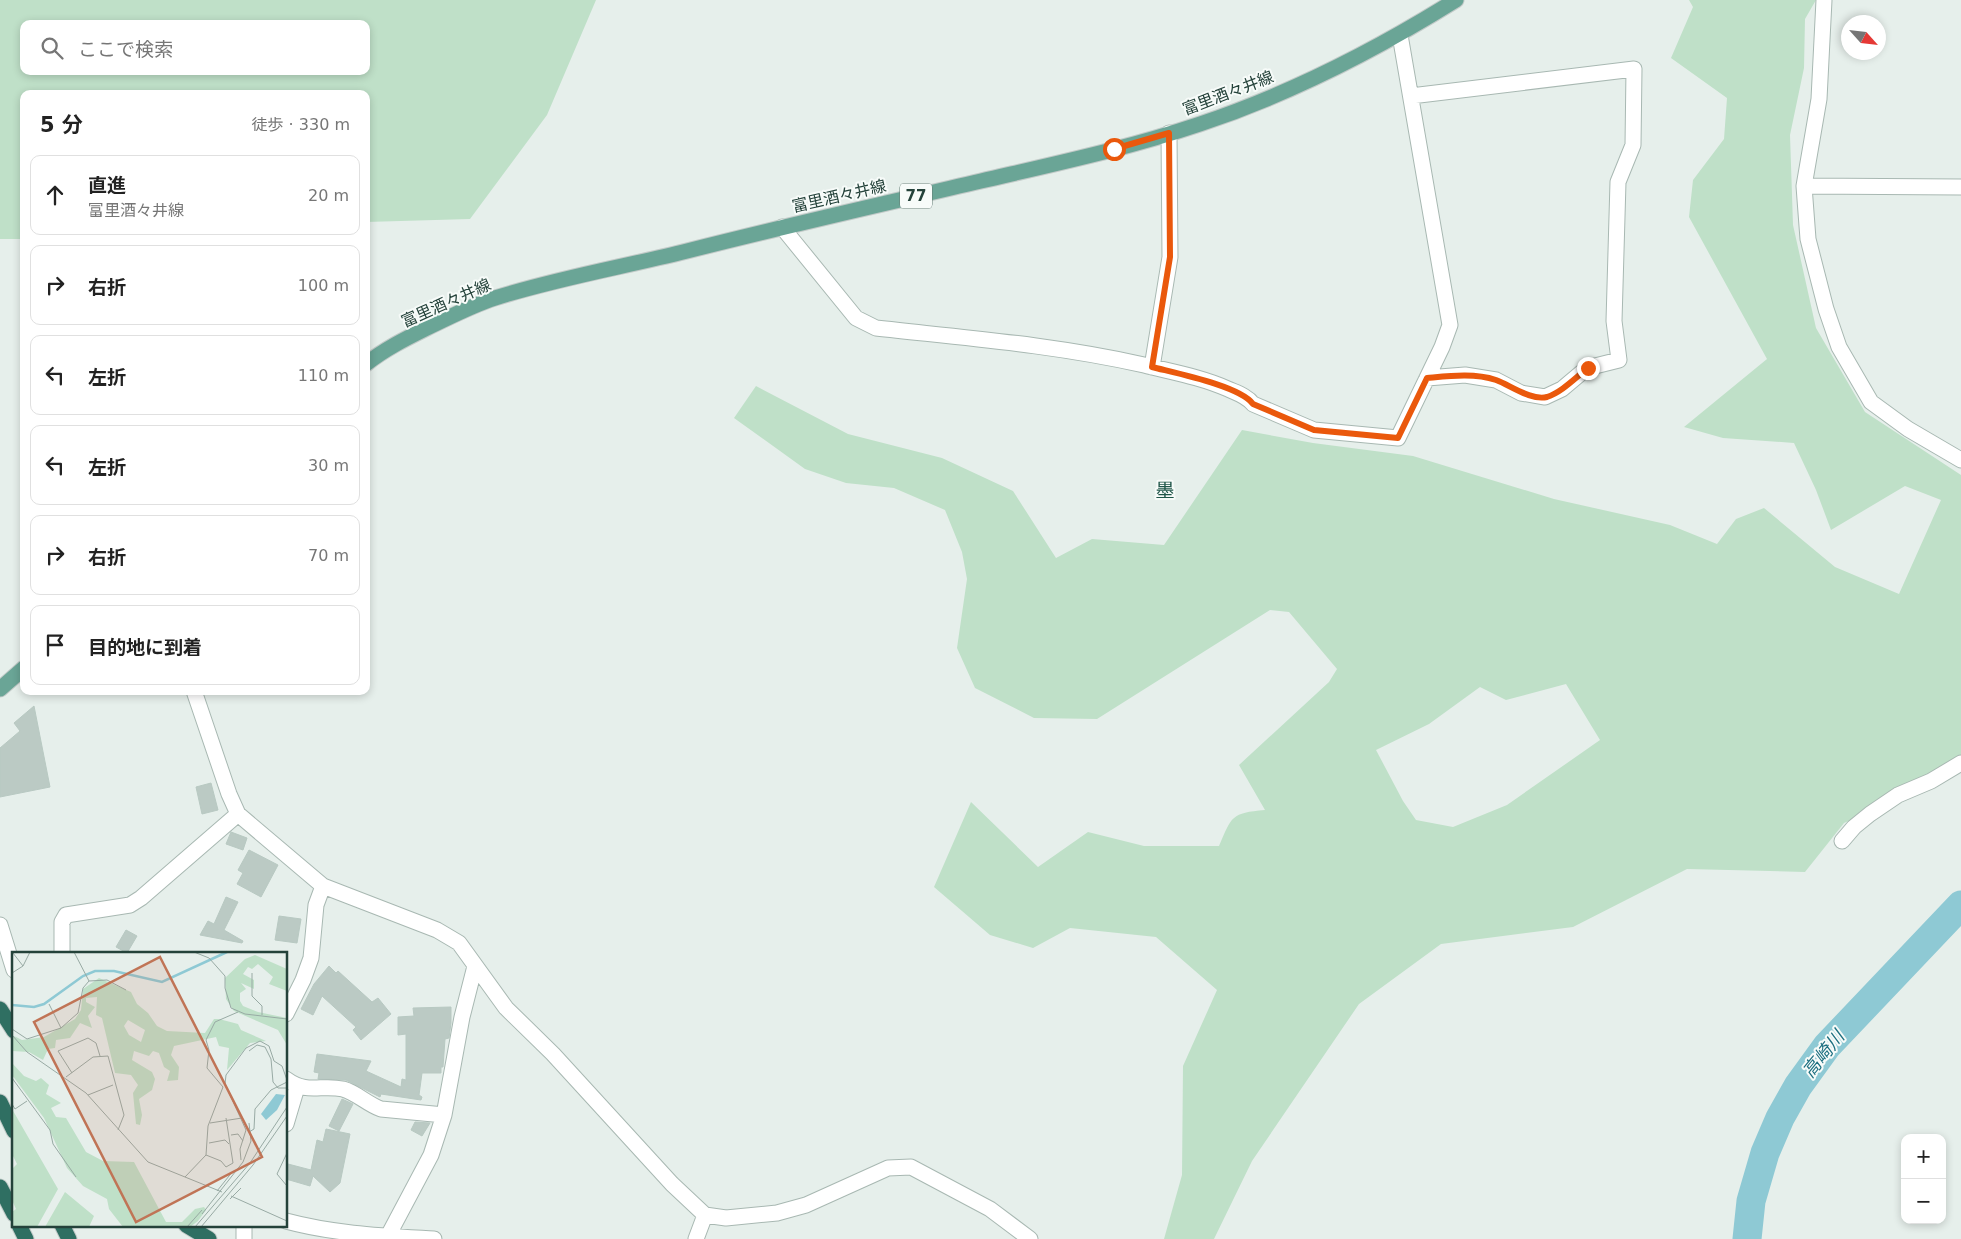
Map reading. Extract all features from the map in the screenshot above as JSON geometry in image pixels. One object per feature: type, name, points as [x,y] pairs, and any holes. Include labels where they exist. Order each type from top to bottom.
[{"type":"highway","points":[[0,1009],[12,1028]]},
{"type":"highway","points":[[0,1102],[12,1127]]},
{"type":"highway","points":[[0,1187],[12,1210]]},
{"type":"highway","points":[[20,1226],[26,1239]]},
{"type":"highway","points":[[62,1226],[69,1239]]},
{"type":"highway","points":[[188,1226],[209,1239]]},
{"type":"main road","name":"富里酒々井線","points":[[370,361],[418,332],[466,309],[496,298],[782,226],[854,212],[1035,168],[1200,124],[1279,93],[1333,69],[1400,35],[1456,0]]},
{"type":"main road","points":[[0,690],[20,672]]},
{"type":"street","points":[[1824,0],[1819,99],[1804,186],[1808,239],[1826,309],[1839,347],[1871,402],[1908,429],[1961,460]]},
{"type":"street","points":[[782,226],[856,318],[876,328],[1031,345],[1107,357],[1192,376],[1220,386],[1249,399],[1253,404],[1314,430],[1398,438],[1442,348],[1450,325],[1400,35]]},
{"type":"street","points":[[1411,96],[1634,69],[1633,145],[1618,182],[1614,320],[1619,360],[1588,368],[1562,389],[1545,397],[1521,393],[1496,380],[1465,375],[1427,378]]},
{"type":"street","points":[[1152,367],[1170,257],[1169,133]]},
{"type":"street","points":[[1804,186],[1961,187]]},
{"type":"street","points":[[195,695],[228,794],[238,814],[322,886],[437,930],[459,943],[506,1008],[553,1054],[672,1184],[705,1215],[726,1218],[777,1213],[806,1205],[888,1168],[911,1167],[990,1209],[1030,1239]]},
{"type":"street","points":[[1842,841],[1854,826],[1898,795],[1931,781],[1961,763]]},
{"type":"street","points":[[62,952],[62,922],[66,915],[130,905],[141,898],[238,814]]},
{"type":"street","points":[[288,1010],[303,980],[311,958],[315,914],[322,886]]},
{"type":"street","points":[[0,925],[12,964]]},
{"type":"street","points":[[388,1236],[431,1156],[444,1115],[462,1017],[475,966]]},
{"type":"street","points":[[288,1110],[292,1083],[341,1089],[355,1094],[372,1106],[381,1109],[444,1115]]},
{"type":"street","points":[[696,1239],[705,1215]]},
{"type":"street","points":[[288,1222],[314,1229],[434,1239]]},
{"type":"green space","points":[[0,0],[596,0],[547,115],[470,219],[370,222],[370,90],[20,90],[20,239],[0,239]]},
{"type":"green space","points":[[1689,0],[1816,0],[1805,19],[1804,68],[1790,135],[1793,225],[1816,328],[1865,412],[1961,475],[1961,764],[1948,776],[1844,823],[1805,872],[1687,869],[1573,927],[1441,944],[1359,1004],[1252,1161],[1214,1239],[1164,1239],[1182,1175],[1183,1066],[1217,990],[1156,937],[1070,928],[1033,948],[990,935],[934,887],[971,802],[1038,867],[1088,832],[1144,846],[1219,846],[1230,822],[1234,818],[1245,813],[1265,810],[1239,765],[1329,682],[1337,669],[1289,612],[1270,610],[1097,719],[1034,718],[975,688],[957,648],[967,579],[962,552],[945,510],[894,488],[846,483],[805,469],[734,418],[756,386],[848,434],[942,458],[1013,491],[1056,558],[1092,539],[1164,545],[1242,430],[1313,443],[1413,456],[1554,499],[1670,525],[1717,544],[1736,519],[1764,508],[1835,567],[1899,594],[1941,500],[1905,486],[1831,530],[1816,490],[1794,443],[1723,438],[1684,427],[1767,359],[1689,217],[1693,180],[1724,139],[1727,98],[1671,58],[1693,7]],"holes":[[[1566,684],[1600,740],[1507,805],[1453,827],[1416,820],[1403,801],[1376,750],[1429,724],[1480,687],[1506,700]]]},
{"type":"building","points":[[34,706],[50,787],[0,797],[0,748],[20,731],[14,723]]},
{"type":"building","points":[[211,783],[218,810],[202,814],[196,787]]},
{"type":"building","points":[[231,832],[247,838],[243,850],[226,844]]},
{"type":"building","points":[[249,850],[278,865],[261,897],[237,884],[243,873],[238,870]]},
{"type":"building","points":[[226,897],[238,902],[224,930],[243,941],[242,943],[200,935],[208,921],[214,924]]},
{"type":"building","points":[[279,916],[301,919],[297,943],[275,940]]},
{"type":"building","points":[[126,930],[137,936],[128,952],[116,947]]},
{"type":"building","points":[[329,966],[336,973],[338,971],[372,1002],[378,998],[391,1014],[361,1040],[353,1030],[356,1027],[322,996],[313,1015],[301,1009],[314,984]]},
{"type":"building","points":[[451,1007],[449,1038],[445,1039],[443,1067],[441,1067],[441,1073],[422,1073],[419,1095],[422,1097],[421,1100],[381,1094],[380,1097],[346,1080],[318,1079],[319,1073],[314,1072],[317,1054],[371,1061],[366,1071],[401,1087],[402,1079],[406,1080],[406,1034],[398,1035],[398,1017],[414,1016],[413,1008]]},
{"type":"building","points":[[342,1099],[353,1104],[339,1131],[329,1126]]},
{"type":"building","points":[[415,1122],[430,1123],[422,1136],[411,1130]]},
{"type":"building","points":[[326,1129],[350,1134],[340,1183],[330,1192],[313,1176],[310,1186],[288,1180],[288,1164],[311,1170],[317,1140],[323,1142]]},
{"type":"waterway","name":"高崎川","points":[[1747,1239],[1751,1201],[1765,1153],[1780,1118],[1798,1086],[1827,1046],[1961,905]]},
{"type":"district","name":"墨","points":[[1165,490]]},
{"type":"route","points":[[1114,149],[1169,133],[1170,257],[1152,367],[1192,376],[1220,386],[1249,399],[1253,404],[1314,430],[1398,438],[1427,378],[1465,375],[1496,380],[1521,393],[1545,397],[1562,389],[1588,368]]}]
